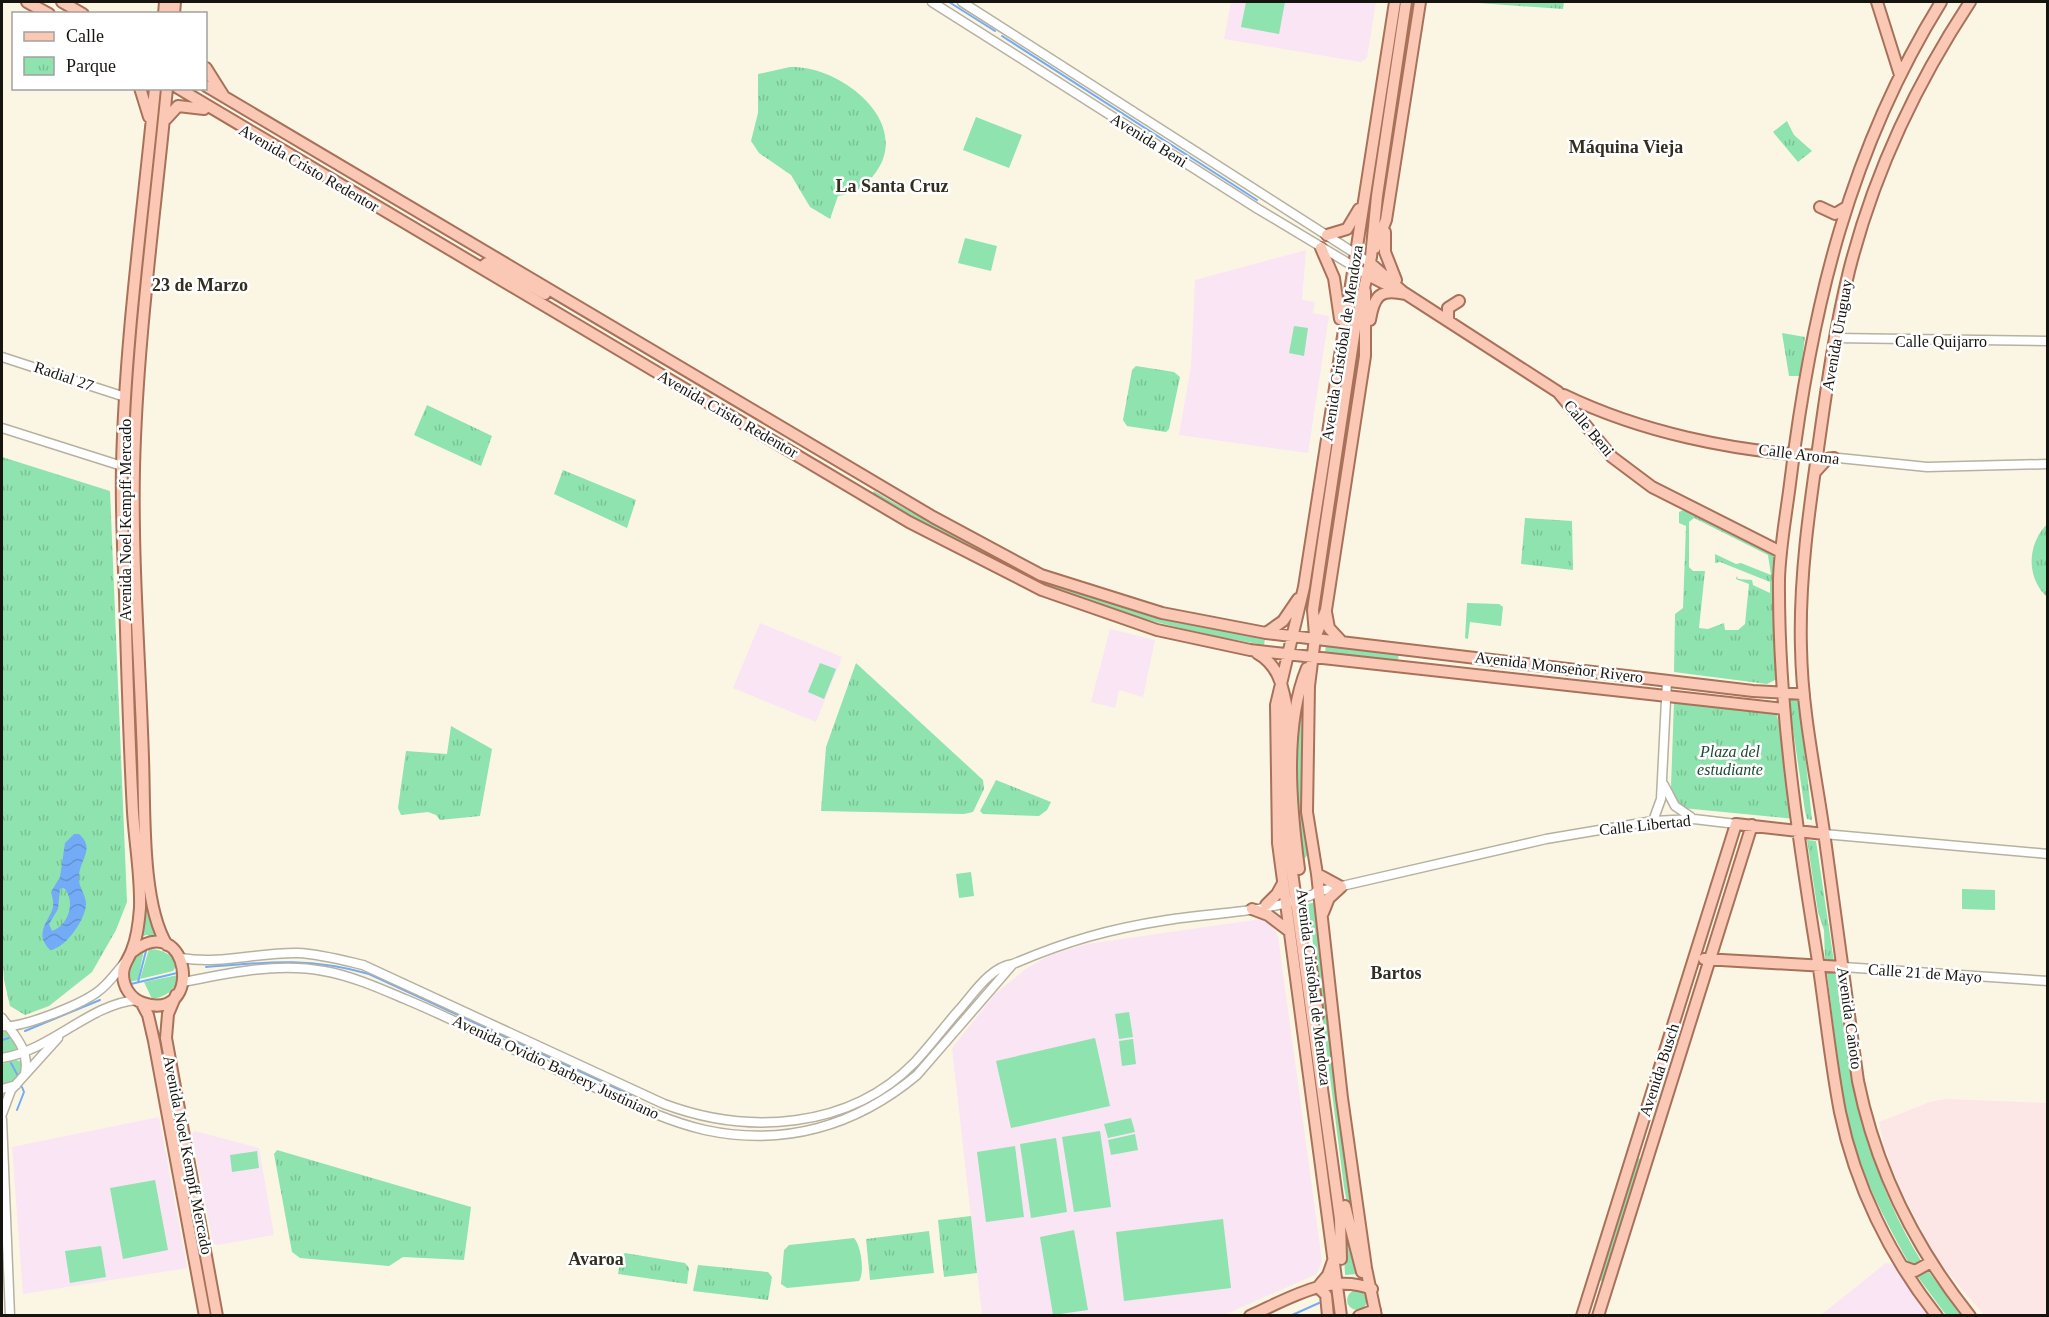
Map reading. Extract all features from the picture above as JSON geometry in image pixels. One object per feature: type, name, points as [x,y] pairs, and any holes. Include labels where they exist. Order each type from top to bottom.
[{"type":"main road","points":[[27,2],[45,12]]},
{"type":"main road","points":[[62,2],[80,12]]},
{"type":"main road","name":"Avenida Cristóbal de Mendoza","points":[[1367,267],[1356,253],[1395,2]]},
{"type":"main road","name":"Avenida Cristóbal de Mendoza","points":[[1369,1314],[1369,1287],[1342,1098],[1306,793],[1307,700],[1315,638],[1326,610],[1365,356],[1367,267],[1407,2]]},
{"type":"main road","name":"Avenida Cristóbal de Mendoza","points":[[1369,1287],[1348,1224],[1294,898],[1283,880],[1278,843],[1276,705],[1304,587],[1352,279],[1367,267],[1386,223],[1420,2]]},
{"type":"main road","points":[[1877,2],[1900,75]]},
{"type":"main road","name":"Avenida Uruguay","points":[[1783,693],[1781,552],[1812,337],[1831,254],[1866,152],[1900,75],[1941,2]]},
{"type":"main road","name":"Avenida Uruguay","points":[[1804,694],[1801,648],[1802,578],[1834,338],[1853,256],[1866,214],[1899,130],[1926,75],[1970,2]]},
{"type":"main road","points":[[207,70],[225,98]]},
{"type":"main road","name":"Avenida Cristo Redentor","points":[[207,87],[885,489],[1041,575],[1162,613],[1266,633],[1315,638]]},
{"type":"main road","points":[[141,90],[151,129]]},
{"type":"main road","name":"Avenida Noel Kempff Mercado","points":[[128,957],[140,909],[128,718],[122,466],[125,397],[155,90]]},
{"type":"main road","name":"Avenida Noel Kempff Mercado","points":[[167,90],[140,368],[134,467],[146,842],[153,910],[158,930],[167,945]]},
{"type":"main road","name":"Avenida Cristo Redentor","points":[[181,90],[212,111],[482,267],[867,497],[957,548],[1042,590],[1157,630],[1250,650],[1312,657]]},
{"type":"main road","points":[[164,125],[171,111],[178,106],[194,106],[212,111]]},
{"type":"main road","points":[[343,187],[367,195],[465,251],[480,248]]},
{"type":"main road","points":[[1327,235],[1340,233],[1351,226],[1365,195]]},
{"type":"main road","points":[[1820,207],[1835,214],[1845,208]]},
{"type":"main road","points":[[1386,223],[1384,242],[1388,262],[1405,294]]},
{"type":"main road","points":[[1321,248],[1337,289],[1341,341]]},
{"type":"main road","points":[[1831,254],[1853,256]]},
{"type":"main road","points":[[482,267],[487,263],[495,265],[577,312],[600,319]]},
{"type":"main road","name":"Calle Beni","points":[[1367,267],[1558,392],[1616,460],[1652,487],[1781,552]]},
{"type":"main road","name":"Avenida Cristóbal de Mendoza","points":[[1315,638],[1313,610],[1315,594],[1355,329],[1365,291]]},
{"type":"main road","points":[[1365,356],[1372,308],[1377,298],[1389,291],[1405,294]]},
{"type":"main road","points":[[1448,320],[1448,308],[1459,301]]},
{"type":"main road","points":[[128,367],[140,368]]},
{"type":"main road","name":"Calle Aroma","points":[[1558,392],[1595,408],[1668,433],[1774,452],[1817,456]]},
{"type":"main road","points":[[1585,425],[1586,415],[1595,408]]},
{"type":"main road","points":[[1774,452],[1785,462],[1791,475]]},
{"type":"main road","points":[[1815,474],[1820,464],[1834,458]]},
{"type":"main road","points":[[833,476],[850,480],[855,475],[855,470]]},
{"type":"main road","points":[[867,497],[872,488],[885,489]]},
{"type":"main road","points":[[1324,535],[1343,495]]},
{"type":"main road","points":[[1266,633],[1287,617],[1304,587]]},
{"type":"main road","points":[[1315,594],[1326,610],[1329,628],[1341,641]]},
{"type":"main road","points":[[125,609],[138,609]]},
{"type":"main road","name":"Avenida Monseñor Rivero","points":[[1315,638],[1804,694]]},
{"type":"main road","points":[[1250,650],[1270,663],[1282,684]]},
{"type":"main road","points":[[1430,670],[1424,661],[1435,652]]},
{"type":"main road","name":"Avenida Cristóbal de Mendoza","points":[[1312,657],[1294,709],[1293,802],[1298,862],[1289,932],[1334,1258],[1348,1316]]},
{"type":"main road","name":"Avenida Monseñor Rivero","points":[[1312,657],[1784,709]]},
{"type":"main road","points":[[1649,693],[1654,685],[1651,678]]},
{"type":"main road","name":"Avenida Cristóbal de Mendoza","points":[[1282,684],[1286,704],[1286,812],[1294,898],[1340,1219],[1341,1316]]},
{"type":"main road","name":"Avenida Cañoto","points":[[1783,693],[1798,831],[1836,1090],[1848,1143],[1875,1214],[1904,1267],[1937,1316]]},
{"type":"main road","name":"Avenida Cañoto","points":[[1804,694],[1858,1081],[1871,1135],[1896,1199],[1930,1262],[1970,1316]]},
{"type":"main road","name":"Calle Libertad","points":[[1736,824],[1824,834]]},
{"type":"main road","name":"Avenida Busch","points":[[1582,1316],[1734,837],[1736,824]]},
{"type":"main road","name":"Avenida Busch","points":[[1598,1316],[1752,825]]},
{"type":"main road","points":[[1734,837],[1742,836],[1746,839]]},
{"type":"main road","points":[[1298,862],[1314,859]]},
{"type":"main road","points":[[1317,874],[1341,887],[1329,898],[1322,917]]},
{"type":"main road","points":[[1266,905],[1280,891],[1283,880]]},
{"type":"main road","points":[[1252,909],[1268,915],[1289,932]]},
{"type":"main road","points":[[148,943],[167,945],[181,958],[185,974],[184,982],[176,995],[159,1004],[139,1001],[124,983],[128,957],[148,943]]},
{"type":"main road","points":[[1700,944],[1706,951],[1714,948]]},
{"type":"main road","name":"Calle 21 de Mayo","points":[[1695,958],[1843,968]]},
{"type":"main road","name":"Avenida Noel Kempff Mercado","points":[[176,995],[168,1014],[166,1038],[217,1316]]},
{"type":"main road","name":"Avenida Noel Kempff Mercado","points":[[139,1001],[148,1015],[154,1041],[205,1316]]},
{"type":"main road","points":[[1648,1104],[1657,1111],[1663,1107]]},
{"type":"main road","points":[[1643,1119],[1652,1119],[1658,1124]]},
{"type":"main road","points":[[1637,1140],[1644,1146],[1652,1142]]},
{"type":"main road","points":[[1632,1155],[1639,1153],[1646,1161]]},
{"type":"main road","points":[[1318,1287],[1328,1275],[1334,1258]]},
{"type":"main road","points":[[1904,1267],[1915,1271],[1930,1262]]},
{"type":"main road","points":[[1592,1283],[1599,1288],[1607,1286]]},
{"type":"main road","points":[[1250,1316],[1318,1287],[1340,1284],[1369,1287]]},
{"type":"main road","points":[[1318,1287],[1326,1295],[1328,1316]]},
{"type":"main road","points":[[1587,1298],[1594,1296],[1602,1303]]},
{"type":"street","name":"Avenida Beni","points":[[932,2],[1321,248],[1367,267]]},
{"type":"street","name":"Avenida Beni","points":[[962,2],[1356,253]]},
{"type":"street","points":[[994,42],[1003,28]]},
{"type":"street","name":"Calle Quijarro","points":[[1834,338],[2048,341]]},
{"type":"street","name":"Radial 27","points":[[2,357],[125,397]]},
{"type":"street","points":[[3,429],[122,466]]},
{"type":"street","name":"Calle Aroma","points":[[1817,456],[1928,467],[2048,464]]},
{"type":"street","points":[[1653,821],[1660,807],[1663,782],[1667,680]]},
{"type":"street","points":[[1663,782],[1675,806],[1694,819]]},
{"type":"street","name":"Calle Libertad","points":[[1319,892],[1546,838],[1653,821],[1694,819],[1736,824]]},
{"type":"street","name":"Calle Libertad","points":[[1824,834],[2048,854]]},
{"type":"street","name":"Avenida Ovidio Barbery Justiniano","points":[[1252,909],[1319,892]]},
{"type":"street","name":"Avenida Ovidio Barbery Justiniano","points":[[181,958],[201,961],[298,953],[337,958],[363,965],[653,1099],[690,1114],[746,1124],[793,1121],[843,1109],[882,1087],[914,1063],[984,982],[1002,966],[1013,964],[1082,937],[1167,920],[1252,909],[1294,898]]},
{"type":"street","points":[[5,1026],[50,1013],[94,995],[110,981],[128,957]]},
{"type":"street","name":"Avenida Ovidio Barbery Justiniano","points":[[184,982],[262,969],[324,970],[368,984],[440,1014],[642,1108],[706,1130],[754,1135],[795,1132],[848,1120],[877,1105],[917,1075],[1013,964]]},
{"type":"street","name":"Calle 21 de Mayo","points":[[1843,968],[2048,981]]},
{"type":"street","points":[[2,1058],[24,1052],[63,1034],[111,1006],[139,1001]]},
{"type":"street","points":[[2,1018],[27,1059],[24,1077]]},
{"type":"street","points":[[2,1114],[5,1101],[16,1084],[63,1034]]},
{"type":"street","points":[[2,1089],[16,1084]]},
{"type":"street","points":[[628,1102],[636,1102],[642,1093]]},
{"type":"street","points":[[642,1108],[643,1103],[653,1099]]},
{"type":"street","points":[[2,1119],[10,1316]]},
{"type":"shaded area","points":[[1231,2],[1376,2],[1367,58],[1361,62],[1224,39]]},
{"type":"shaded area","points":[[1306,250],[1302,300],[1315,302],[1313,313],[1329,316],[1308,453],[1179,435],[1191,366],[1195,280]]},
{"type":"shaded area","points":[[760,623],[842,657],[816,722],[733,688]]},
{"type":"shaded area","points":[[1110,629],[1155,640],[1143,697],[1119,690],[1115,708],[1091,702]]},
{"type":"shaded area","points":[[1261,919],[1272,926],[1278,936],[1322,1261],[1317,1274],[1224,1315],[982,1315],[952,1048],[995,994],[1027,968],[1051,955],[1087,944]]},
{"type":"shaded area","points":[[1946,1099],[2047,1103],[2047,1315],[1984,1315],[1937,1260],[1899,1186],[1885,1149],[1879,1122],[1930,1102]]},
{"type":"shaded area","points":[[159,1117],[187,1268],[23,1294],[12,1147]]},
{"type":"shaded area","points":[[195,1131],[259,1148],[274,1235],[217,1245],[213,1243],[192,1134]]},
{"type":"shaded area","points":[[1886,1263],[1892,1264],[1928,1315],[1821,1315]]},
{"type":"green space","points":[[1246,2],[1285,2],[1279,34],[1241,27]]},
{"type":"green space","points":[[1409,2],[1415,2],[1384,200],[1379,218]]},
{"type":"green space","points":[[1464,2],[1564,2],[1563,9]]},
{"type":"green space","points":[[790,67],[810,69],[831,76],[850,87],[867,101],[879,118],[885,137],[884,156],[873,176],[857,190],[838,196],[830,219],[810,207],[791,175],[759,153],[751,141],[758,113],[758,74]]},
{"type":"green space","points":[[976,117],[1022,135],[1009,168],[963,150]]},
{"type":"green space","points":[[1787,121],[1794,135],[1812,151],[1798,162],[1773,132]]},
{"type":"green space","points":[[965,238],[997,246],[991,271],[958,263]]},
{"type":"green space","points":[[1294,326],[1308,328],[1304,356],[1289,353]]},
{"type":"green space","points":[[1782,333],[1805,337],[1800,376],[1789,376]]},
{"type":"green space","points":[[1359,352],[1361,352],[1342,484],[1333,502]]},
{"type":"green space","points":[[1136,366],[1174,372],[1180,377],[1169,429],[1166,432],[1127,426],[1123,420],[1132,370]]},
{"type":"green space","points":[[427,405],[492,436],[481,466],[414,435]]},
{"type":"green space","points":[[2,457],[110,491],[127,902],[116,930],[92,972],[49,1006],[25,1015],[10,1006],[4,980],[2,949]]},
{"type":"green space","points":[[563,470],[636,500],[627,528],[554,494]]},
{"type":"green space","points":[[874,491],[969,542],[1063,584],[1160,616],[1265,639],[1264,645],[1144,619],[1086,601],[1028,579],[930,528],[872,494]]},
{"type":"green space","points":[[1683,510],[1775,554],[1777,679],[1767,684],[1674,672],[1675,614],[1683,608],[1686,526],[1679,523],[1679,512]],"holes":[[[1694,518],[1768,555],[1771,575],[1741,563],[1736,564],[1715,554],[1715,563],[1720,562],[1770,582],[1770,593],[1753,585],[1752,580],[1738,579],[1737,576],[1736,579],[1749,584],[1745,624],[1738,630],[1725,630],[1724,623],[1708,629],[1699,628],[1705,571],[1693,571],[1689,567],[1689,522]]]},
{"type":"green space","points":[[1525,518],[1572,521],[1573,570],[1521,564]]},
{"type":"green space","points":[[2047,524],[2047,597],[2035,580],[2032,561],[2036,541]]},
{"type":"green space","points":[[1467,603],[1499,604],[1503,607],[1501,626],[1470,622],[1468,639],[1465,638]]},
{"type":"green space","points":[[131,614],[141,836],[150,921],[156,937],[146,935],[138,939],[139,845]]},
{"type":"green space","points":[[1326,643],[1399,651],[1398,662],[1325,654]]},
{"type":"green space","points":[[820,663],[836,669],[824,699],[808,692]]},
{"type":"green space","points":[[856,663],[983,780],[984,789],[973,812],[964,814],[821,811],[826,747]]},
{"type":"green space","points":[[1304,692],[1302,803],[1309,853],[1305,858],[1302,857],[1296,774],[1300,712]]},
{"type":"green space","points":[[1788,695],[1799,697],[1812,820],[1807,819],[1805,811]]},
{"type":"green space","name":"Plaza del estudiante","points":[[1674,701],[1776,713],[1785,744],[1795,819],[1682,808],[1673,796],[1671,787]]},
{"type":"green space","points":[[451,726],[492,749],[480,816],[440,820],[436,815],[428,812],[401,815],[398,808],[406,751],[447,754]]},
{"type":"green space","points":[[996,780],[1051,802],[1047,810],[1039,816],[983,814],[980,811]]},
{"type":"green space","points":[[1807,840],[1816,841],[1834,962],[1825,961],[1824,930],[1818,912]]},
{"type":"green space","points":[[971,872],[974,896],[959,898],[956,874]]},
{"type":"green space","points":[[1962,889],[1995,890],[1995,910],[1962,909]]},
{"type":"green space","points":[[1316,902],[1319,951],[1354,1220],[1353,1234],[1344,1187],[1308,904]]},
{"type":"green space","points":[[149,949],[162,951],[169,955],[177,965],[173,971],[140,979]]},
{"type":"green space","points":[[144,950],[138,980],[130,982],[131,964]]},
{"type":"green space","points":[[1827,973],[1836,973],[1854,1087],[1874,1159],[1887,1195],[1923,1264],[1911,1267],[1875,1199],[1858,1155],[1842,1088]]},
{"type":"green space","points":[[178,975],[170,992],[152,999],[144,982]]},
{"type":"green space","points":[[1129,1012],[1133,1037],[1119,1039],[1115,1014]]},
{"type":"green space","points":[[2,1030],[9,1033],[18,1051],[2,1054]]},
{"type":"green space","points":[[1095,1038],[1110,1106],[1011,1128],[996,1061]]},
{"type":"green space","points":[[1133,1039],[1136,1064],[1122,1066],[1119,1041]]},
{"type":"green space","points":[[16,1060],[22,1062],[23,1071],[14,1081],[2,1086],[2,1064]]},
{"type":"green space","points":[[1131,1118],[1135,1132],[1108,1138],[1104,1124]]},
{"type":"green space","points":[[1100,1131],[1111,1207],[1074,1212],[1062,1137]]},
{"type":"green space","points":[[1135,1134],[1138,1150],[1111,1155],[1108,1140]]},
{"type":"green space","points":[[1056,1138],[1067,1212],[1031,1218],[1020,1144]]},
{"type":"green space","points":[[1015,1146],[1024,1217],[986,1222],[977,1152]]},
{"type":"green space","points":[[277,1150],[471,1207],[464,1260],[403,1257],[389,1266],[300,1258],[292,1252],[274,1154]]},
{"type":"green space","points":[[257,1151],[259,1168],[232,1172],[230,1155]]},
{"type":"green space","points":[[1635,1158],[1639,1158],[1642,1163],[1606,1278],[1601,1281],[1597,1279]]},
{"type":"green space","points":[[155,1180],[168,1250],[123,1259],[110,1188]]},
{"type":"green space","points":[[971,1216],[977,1273],[944,1277],[938,1220]]},
{"type":"green space","points":[[1342,1218],[1356,1269],[1357,1274],[1345,1275]]},
{"type":"green space","points":[[1223,1219],[1231,1288],[1124,1301],[1116,1232]]},
{"type":"green space","points":[[1074,1230],[1088,1310],[1053,1315],[1040,1237]]},
{"type":"green space","points":[[929,1231],[934,1273],[870,1280],[866,1239]]},
{"type":"green space","points":[[854,1238],[859,1247],[861,1259],[862,1272],[859,1281],[787,1288],[781,1284],[784,1250],[789,1245]]},
{"type":"green space","points":[[101,1246],[106,1277],[70,1283],[65,1251]]},
{"type":"green space","points":[[625,1253],[685,1263],[689,1268],[687,1284],[618,1274],[621,1257]]},
{"type":"green space","points":[[698,1265],[768,1272],[772,1277],[768,1300],[693,1291]]},
{"type":"green space","points":[[1926,1268],[1961,1315],[1946,1315],[1915,1273]]},
{"type":"green space","points":[[1357,1290],[1364,1293],[1367,1300],[1364,1307],[1357,1310],[1350,1307],[1347,1300],[1350,1293]]},
{"type":"water","points":[[74,834],[79,834],[84,839],[86,850],[79,877],[86,904],[79,925],[74,932],[62,945],[50,950],[45,944],[43,932],[53,907],[51,892],[60,877],[65,843]],"holes":[[[64,888],[68,893],[69,912],[63,924],[52,931],[49,924],[58,909],[60,889]]]},
{"type":"waterway","points":[[949,2],[995,31]]},
{"type":"waterway","points":[[1002,36],[1257,200]]},
{"type":"waterway","points":[[138,982],[146,951]]},
{"type":"waterway","points":[[206,967],[288,962],[326,965],[369,974],[631,1095]]},
{"type":"waterway","points":[[131,984],[177,973]]},
{"type":"waterway","points":[[25,1031],[100,1000]]},
{"type":"waterway","points":[[2,1040],[9,1038]]},
{"type":"waterway","points":[[11,1063],[18,1076]]},
{"type":"waterway","points":[[17,1110],[24,1092],[22,1087]]},
{"type":"waterway","points":[[1290,1316],[1319,1303]]},
{"type":"district","name":"Máquina Vieja","points":[[1626,147]]},
{"type":"district","name":"La Santa Cruz","points":[[892,186]]},
{"type":"district","name":"23 de Marzo","points":[[200,285]]},
{"type":"district","name":"Bartos","points":[[1396,973]]},
{"type":"district","name":"Avaroa","points":[[596,1259]]}]
